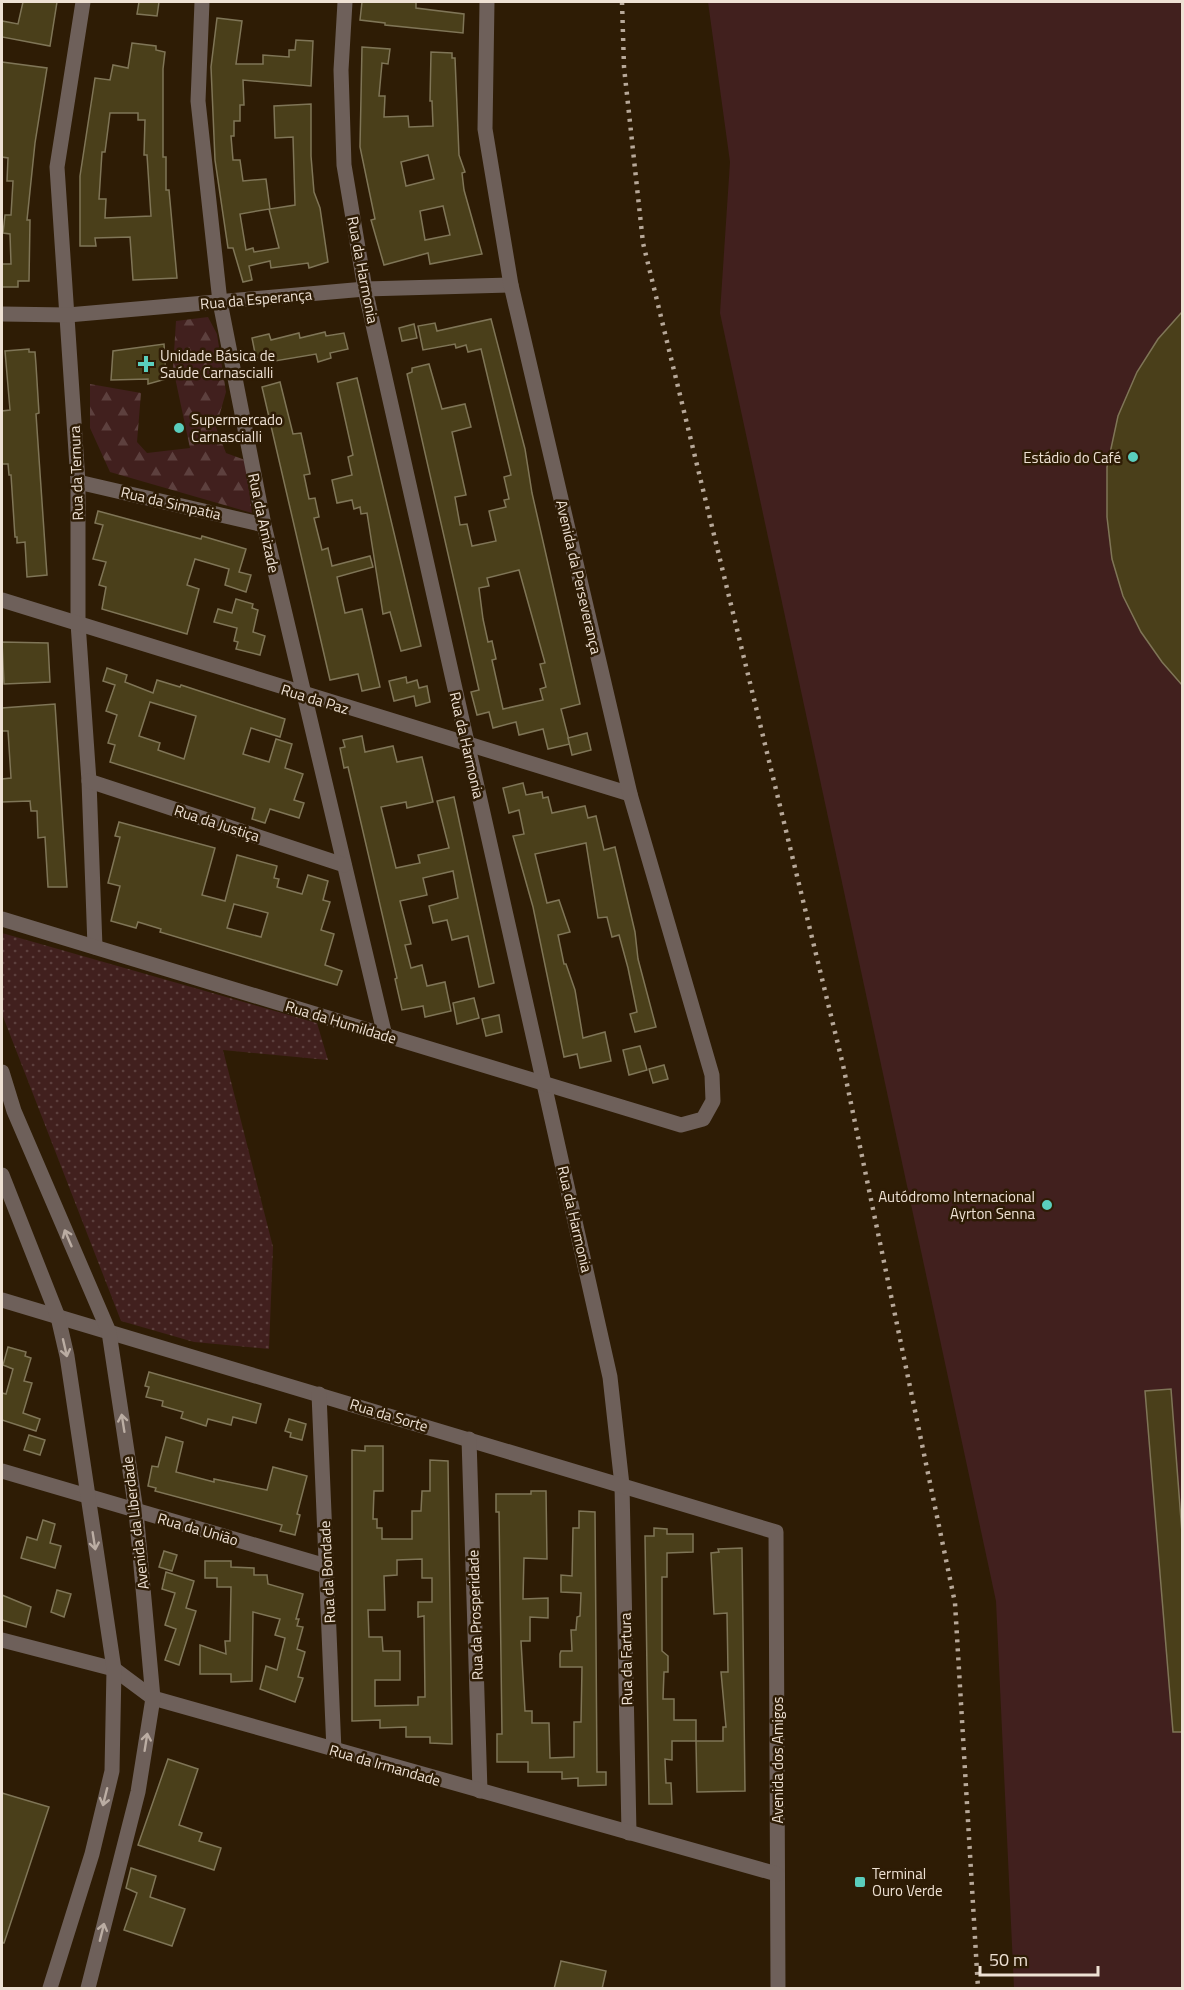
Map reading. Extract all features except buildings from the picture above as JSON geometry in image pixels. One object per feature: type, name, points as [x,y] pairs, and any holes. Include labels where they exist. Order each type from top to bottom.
[{"type":"street","name":"Rua da Ternura","points":[[83,2],[57,167],[78,482],[78,623],[89,781],[95,946]]},
{"type":"street","name":"Rua da Amizade","points":[[202,2],[198,101],[220,302],[264,525],[385,1036]]},
{"type":"street","name":"Rua da Harmonia","points":[[345,2],[341,70],[344,165],[365,289],[610,1377],[622,1485]]},
{"type":"street","name":"Avenida da Perseverança","points":[[487,2],[485,129],[511,285],[630,794],[712,1075],[713,1101],[702,1119],[681,1125]]},
{"type":"street","name":"Rua da Esperança","points":[[2,315],[68,315],[365,289],[511,285]]},
{"type":"street","name":"Rua da Simpatia","points":[[78,482],[264,525]]},
{"type":"street","name":"Rua da Paz","points":[[2,600],[304,696],[630,794]]},
{"type":"street","name":"Rua da Justiça","points":[[89,781],[344,866]]},
{"type":"street","name":"Rua da Humildade","points":[[2,919],[681,1125]]},
{"type":"street","name":"Avenida da Liberdade","points":[[2,1072],[14,1111],[108,1332],[136,1511],[153,1698],[138,1792],[88,1989]]},
{"type":"street","points":[[2,1175],[58,1317],[67,1356],[114,1669],[112,1771],[92,1854],[50,1989]]},
{"type":"street","name":"Rua da Sorte","points":[[2,1300],[777,1532]]},
{"type":"street","name":"Rua da Bondade","points":[[319,1394],[334,1751]]},
{"type":"street","name":"Rua da Prosperidade","points":[[470,1439],[480,1791]]},
{"type":"street","name":"Rua da União","points":[[2,1472],[326,1566]]},
{"type":"street","name":"Rua da Fartura","points":[[622,1485],[629,1833]]},
{"type":"street","name":"Avenida dos Amigos","points":[[777,1532],[778,1989]]},
{"type":"street","name":"Rua da Irmandade","points":[[2,1640],[114,1669],[153,1698],[334,1751],[777,1874]]},
{"type":"green space","name":"Autódromo Internacional Ayrton Senna","points":[[708,2],[1182,2],[1182,1988],[1014,1988],[996,1601],[720,313],[730,162]]},
{"type":"green space","points":[[208,317],[217,334],[226,392],[216,427],[226,453],[245,460],[252,513],[110,472],[90,428],[90,384],[141,393],[137,442],[147,453],[190,448],[173,368],[176,321]]},
{"type":"green space","points":[[2,933],[317,1023],[328,1060],[223,1050],[273,1247],[269,1349],[194,1342],[121,1321],[2,1014]]},
{"type":"railway","points":[[622,2],[624,67],[643,243],[843,1065],[955,1603],[978,1988]]},
{"type":"place","name":"Unidade Básica de Saúde Carnascialli","points":[[146,364]]},
{"type":"place","name":"Supermercado Carnascialli","points":[[179,428]]},
{"type":"place","name":"Estádio do Café","points":[[1133,457]]},
{"type":"place","name":"Autódromo Internacional Ayrton Senna","points":[[1047,1205]]},
{"type":"place","name":"Terminal Ouro Verde","points":[[860,1882]]}]
